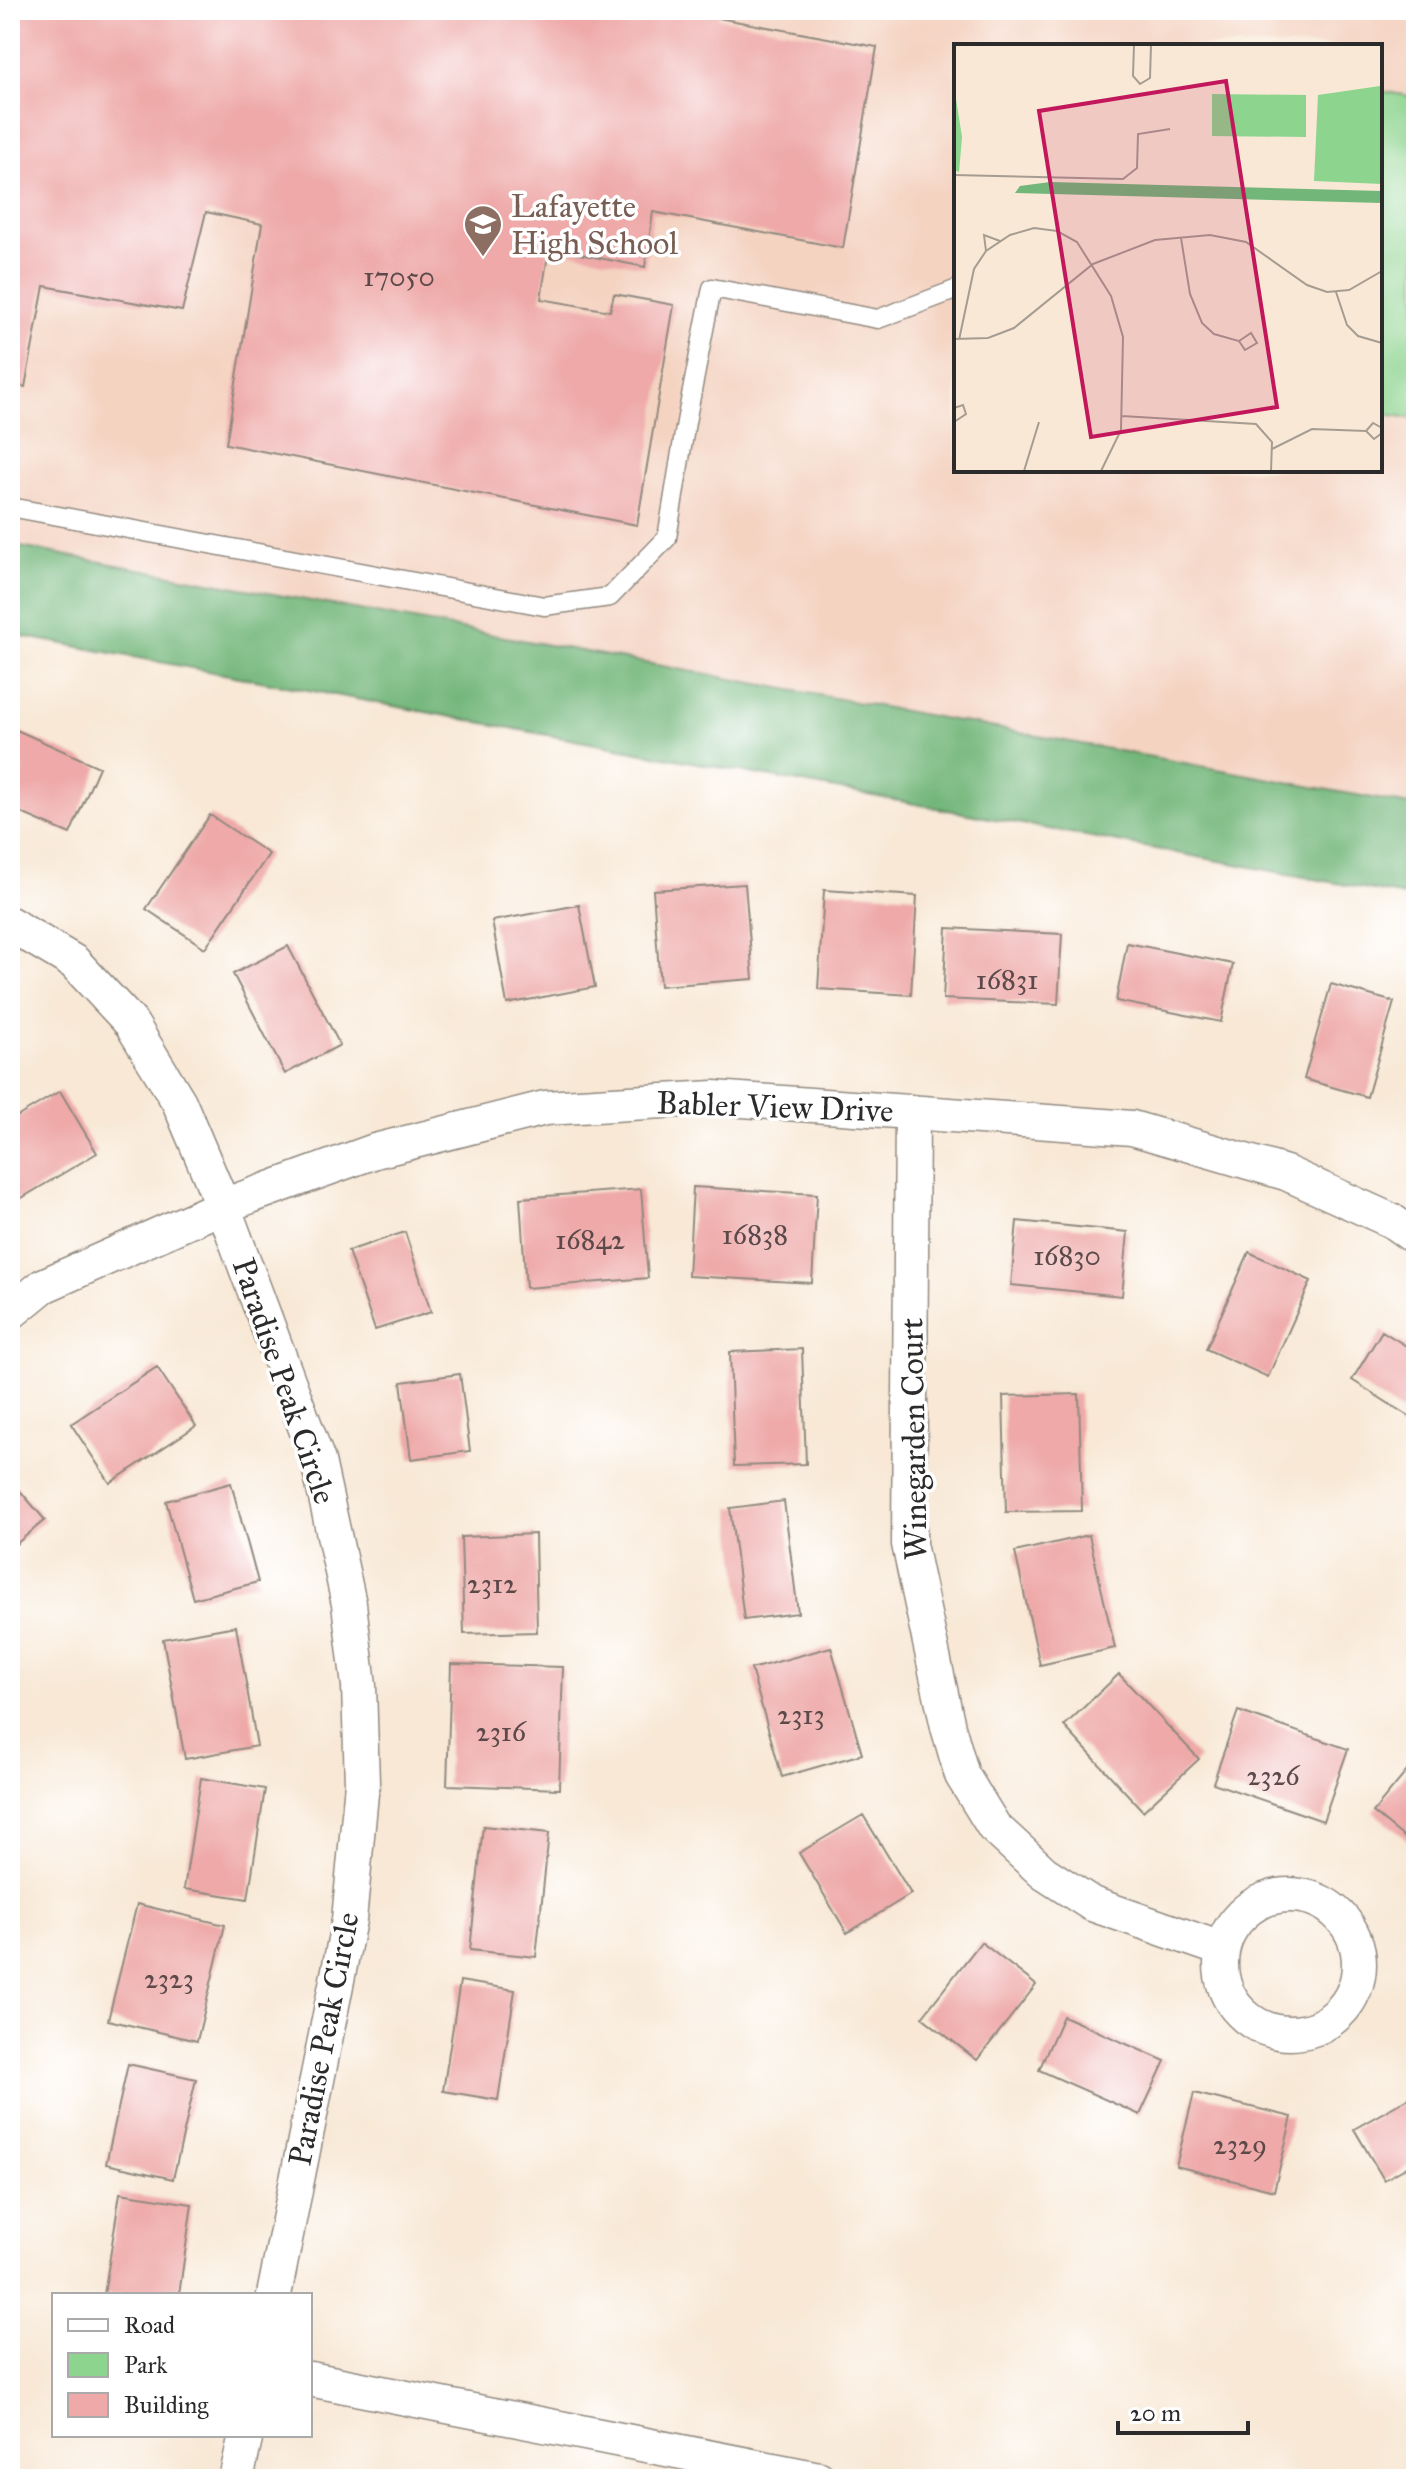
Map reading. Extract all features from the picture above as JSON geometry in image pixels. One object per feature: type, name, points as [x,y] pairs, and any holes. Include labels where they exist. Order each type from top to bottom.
[{"type":"street","name":"Paradise Peak Circle","points":[[10,924],[74,962],[131,1023],[179,1102],[223,1206],[318,1461],[349,1604],[359,1686],[362,1783],[349,1920],[274,2293]]},
{"type":"street","name":"Babler View Drive","points":[[10,1313],[43,1286],[223,1206],[375,1151],[545,1108],[714,1098],[1132,1128],[1286,1173],[1392,1221],[1416,1238]]},
{"type":"street","name":"Winegarden Court","points":[[912,1112],[909,1544],[948,1727],[962,1775],[994,1827],[1044,1873],[1092,1904],[1221,1949]]},
{"type":"street","points":[[1299,1896],[1322,1903],[1341,1917],[1354,1938],[1360,1965],[1355,1989],[1342,2010],[1324,2025],[1301,2032],[1279,2033],[1256,2025],[1238,2009],[1226,1988],[1221,1949],[1248,1907],[1269,1899],[1299,1896]]},
{"type":"street","points":[[312,2379],[819,2479]]},
{"type":"street","points":[[236,2479],[246,2437]]},
{"type":"lane","points":[[10,507],[544,606],[610,597],[667,538],[712,288],[878,319],[954,290]]},
{"type":"shaded area","name":"Lafayette High School","points":[[10,10],[1416,10],[1416,806],[10,545]]},
{"type":"green space","points":[[1382,91],[1416,97],[1416,419],[1382,413]]},
{"type":"green space","points":[[10,545],[1416,806],[1416,898],[10,634]]},
{"type":"building","name":"Lafayette High School","points":[[10,10],[720,10],[718,18],[877,47],[843,248],[653,212],[645,267],[549,248],[541,299],[610,311],[614,294],[674,305],[637,525],[226,444],[262,224],[206,212],[182,311],[44,286],[25,387],[10,384]]},
{"type":"building","points":[[10,727],[99,767],[70,834],[10,808]]},
{"type":"building","points":[[210,815],[269,854],[205,948],[146,909]]},
{"type":"building","points":[[745,884],[753,979],[660,986],[653,890]]},
{"type":"building","points":[[824,890],[917,896],[911,995],[818,989]]},
{"type":"building","points":[[579,905],[595,987],[507,1004],[492,921]]},
{"type":"building","points":[[947,928],[1062,934],[1058,1004],[943,999]]},
{"type":"building","points":[[1127,943],[1233,964],[1221,1022],[1116,1001]]},
{"type":"building","points":[[288,946],[340,1045],[285,1074],[233,974]]},
{"type":"building","points":[[1331,984],[1394,1002],[1367,1097],[1304,1079]]},
{"type":"building","points":[[60,1091],[97,1153],[10,1205],[10,1121]]},
{"type":"building","points":[[693,1187],[817,1194],[812,1283],[688,1276]]},
{"type":"building","points":[[641,1189],[648,1278],[526,1288],[520,1198]]},
{"type":"building","points":[[1017,1221],[1128,1232],[1122,1296],[1011,1285]]},
{"type":"building","points":[[405,1232],[431,1312],[375,1330],[348,1251]]},
{"type":"building","points":[[1249,1252],[1311,1281],[1268,1377],[1206,1349]]},
{"type":"building","points":[[1382,1331],[1416,1352],[1416,1421],[1352,1380]]},
{"type":"building","points":[[802,1349],[806,1464],[734,1466],[730,1352]]},
{"type":"building","points":[[157,1367],[196,1426],[110,1483],[71,1424]]},
{"type":"building","points":[[460,1374],[470,1451],[411,1459],[401,1382]]},
{"type":"building","points":[[1079,1394],[1082,1511],[1006,1512],[1003,1396]]},
{"type":"building","points":[[10,1479],[45,1520],[10,1549]]},
{"type":"building","points":[[231,1483],[258,1582],[193,1599],[166,1501]]},
{"type":"building","points":[[784,1501],[798,1613],[744,1620],[730,1508]]},
{"type":"building","points":[[535,1534],[537,1632],[464,1634],[461,1537]]},
{"type":"building","points":[[1089,1535],[1115,1648],[1040,1665],[1015,1552]]},
{"type":"building","points":[[236,1626],[257,1746],[185,1759],[163,1639]]},
{"type":"building","points":[[831,1647],[862,1754],[782,1777],[751,1669]]},
{"type":"building","points":[[451,1664],[563,1667],[559,1789],[447,1785]]},
{"type":"building","points":[[1119,1674],[1199,1759],[1143,1811],[1064,1726]]},
{"type":"building","points":[[1238,1711],[1348,1749],[1323,1821],[1213,1783]]},
{"type":"building","points":[[1412,1765],[1416,1768],[1416,1847],[1373,1812]]},
{"type":"building","points":[[201,1778],[265,1789],[248,1899],[184,1889]]},
{"type":"building","points":[[863,1815],[911,1894],[847,1933],[799,1853]]},
{"type":"building","points":[[483,1826],[549,1833],[536,1957],[470,1950]]},
{"type":"building","points":[[137,1904],[225,1925],[197,2041],[108,2020]]},
{"type":"building","points":[[981,1942],[1036,1985],[977,2060],[922,2017]]},
{"type":"building","points":[[460,1981],[515,1990],[498,2100],[443,2091]]},
{"type":"building","points":[[1063,2016],[1165,2061],[1140,2115],[1039,2070]]},
{"type":"building","points":[[128,2064],[196,2079],[173,2179],[106,2164]]},
{"type":"building","points":[[1194,2093],[1292,2117],[1274,2191],[1176,2166]]},
{"type":"building","points":[[1416,2094],[1416,2162],[1384,2180],[1354,2129]]},
{"type":"building","points":[[120,2193],[192,2204],[179,2293],[104,2293]]},
{"type":"place","name":"Lafayette High School","points":[[483,258]]}]
